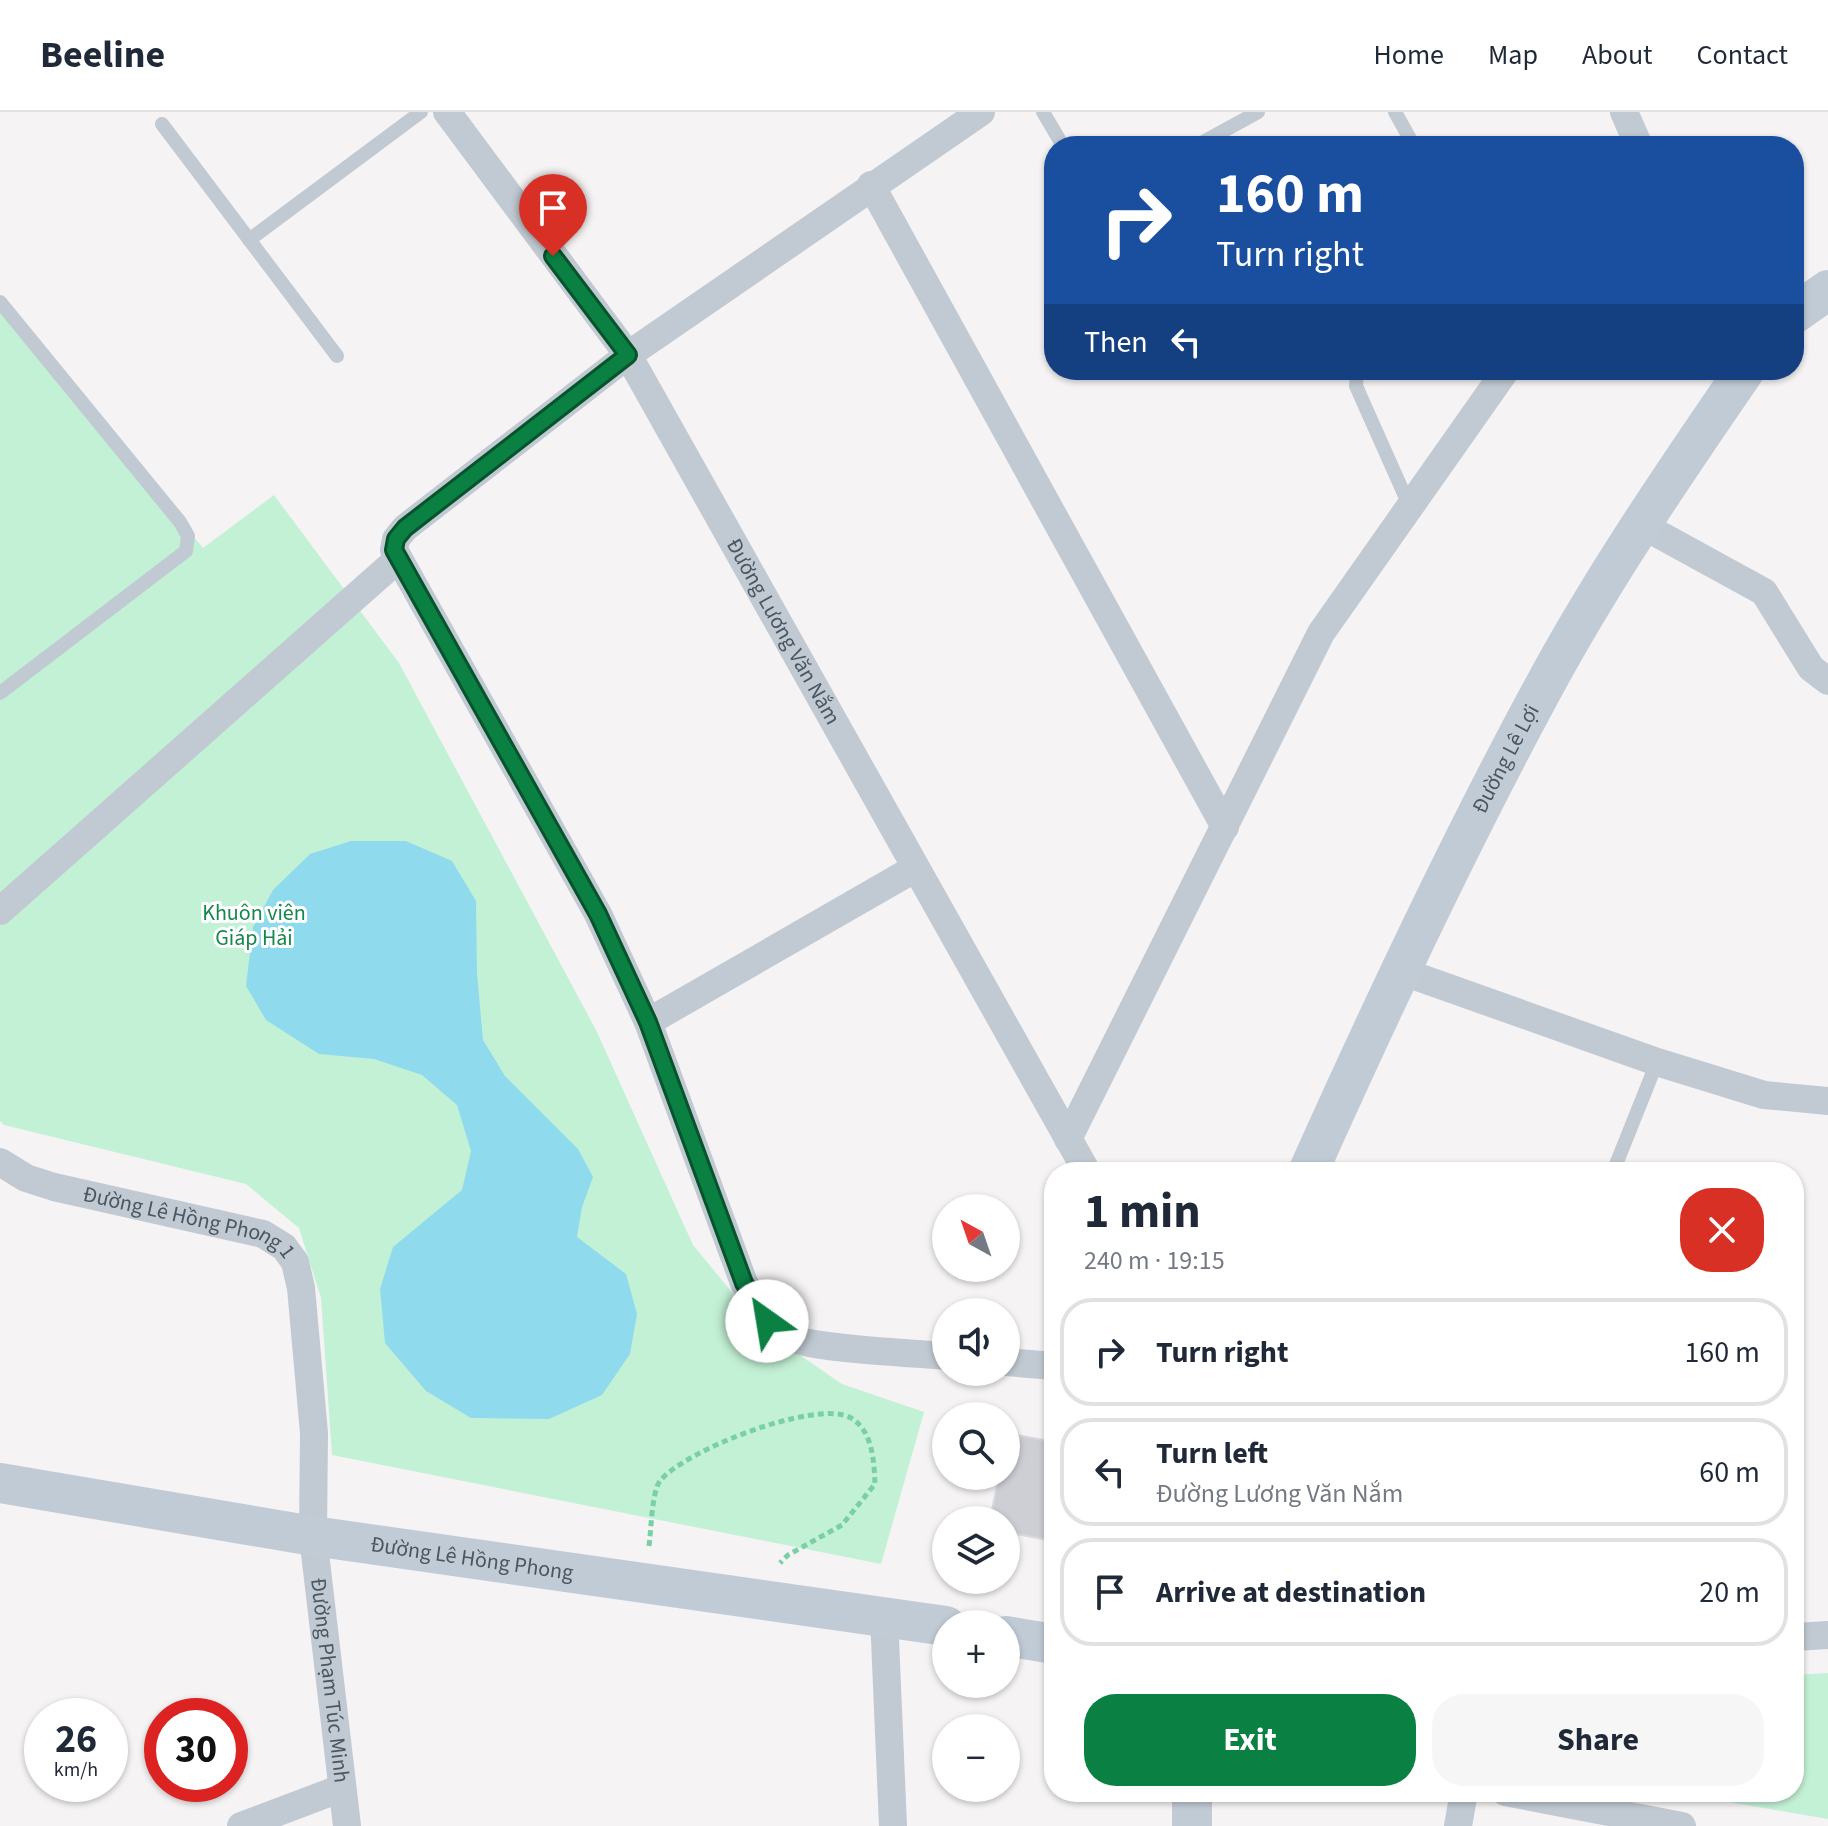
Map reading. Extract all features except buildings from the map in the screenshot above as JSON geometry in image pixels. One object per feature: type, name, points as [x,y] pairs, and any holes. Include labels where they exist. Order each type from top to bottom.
[{"type":"street","name":"Đường Lương Văn Nắm","points":[[447,112],[628,355],[1081,1162]]},
{"type":"street","points":[[932,1355],[811,1343],[788,1337],[767,1321],[744,1283],[648,1022],[598,914],[397,560],[396,539],[405,528],[628,355],[981,112]]},
{"type":"street","points":[[1624,112],[1635,136]]},
{"type":"street","points":[[871,185],[1225,827]]},
{"type":"street","points":[[1804,307],[1828,290]]},
{"type":"street","points":[[1068,1139],[1321,633],[1499,380]]},
{"type":"street","name":"Đường Lê Lợi","points":[[1312,1162],[1398,970],[1541,691],[1640,524],[1738,380]]},
{"type":"street","points":[[1640,524],[1764,592],[1811,668],[1828,681]]},
{"type":"street","points":[[0,911],[397,560]]},
{"type":"street","points":[[648,1022],[914,869]]},
{"type":"street","points":[[1398,970],[1657,1062],[1764,1095],[1828,1101]]},
{"type":"street","name":"Đường Lê Hồng Phong 1","points":[[0,1162],[26,1178],[54,1187],[263,1234],[284,1247],[295,1262],[307,1343],[314,1433],[313,1536]]},
{"type":"street","points":[[1020,1363],[1044,1365]]},
{"type":"street","name":"Đường Lê Hồng Phong","points":[[0,1483],[313,1536],[932,1624]]},
{"type":"street","name":"Đường Phạm Túc Minh","points":[[313,1536],[347,1826]]},
{"type":"street","points":[[884,1616],[893,1826]]},
{"type":"street","points":[[1804,1636],[1828,1635]]},
{"type":"street","points":[[1020,1638],[1044,1642]]},
{"type":"street","points":[[241,1826],[342,1788]]},
{"type":"street","points":[[1192,1802],[1192,1826]]},
{"type":"street","points":[[1458,1826],[1462,1802]]},
{"type":"street","points":[[1557,1802],[1682,1826]]},
{"type":"lane","points":[[249,240],[421,112]]},
{"type":"lane","points":[[1043,112],[1057,136]]},
{"type":"lane","points":[[1214,136],[1258,112]]},
{"type":"lane","points":[[1395,112],[1408,136]]},
{"type":"lane","points":[[162,124],[337,356]]},
{"type":"lane","points":[[0,302],[180,522],[188,536],[186,551],[0,693]]},
{"type":"lane","points":[[1356,380],[1356,386],[1409,505]]},
{"type":"lane","points":[[1617,1162],[1657,1062]]},
{"type":"path","points":[[644,1582],[656,1485],[662,1478],[715,1447],[800,1416],[824,1411],[851,1418],[867,1437],[873,1456],[875,1484],[842,1525],[788,1555],[758,1597]]},
{"type":"green space","name":"Khuôn viên Giáp Hải","points":[[0,300],[203,548],[274,495],[399,663],[596,1030],[693,1245],[762,1329],[842,1384],[924,1412],[881,1564],[332,1455],[321,1298],[299,1228],[246,1184],[4,1125],[0,1121]]},
{"type":"green space","points":[[1828,1673],[1828,1819],[1729,1802],[1804,1802],[1804,1674]]},
{"type":"water","points":[[351,841],[406,841],[452,861],[476,901],[477,973],[483,1040],[505,1076],[578,1149],[593,1177],[582,1207],[577,1237],[626,1274],[637,1314],[630,1354],[602,1395],[549,1419],[471,1418],[426,1391],[385,1343],[380,1289],[393,1247],[462,1190],[471,1151],[457,1105],[422,1075],[374,1059],[319,1054],[266,1020],[246,986],[253,927],[273,890],[310,854]]},
{"type":"route","points":[[553,256],[628,355],[405,528],[396,539],[394,550],[598,914],[648,1022],[744,1283],[767,1321]]}]
